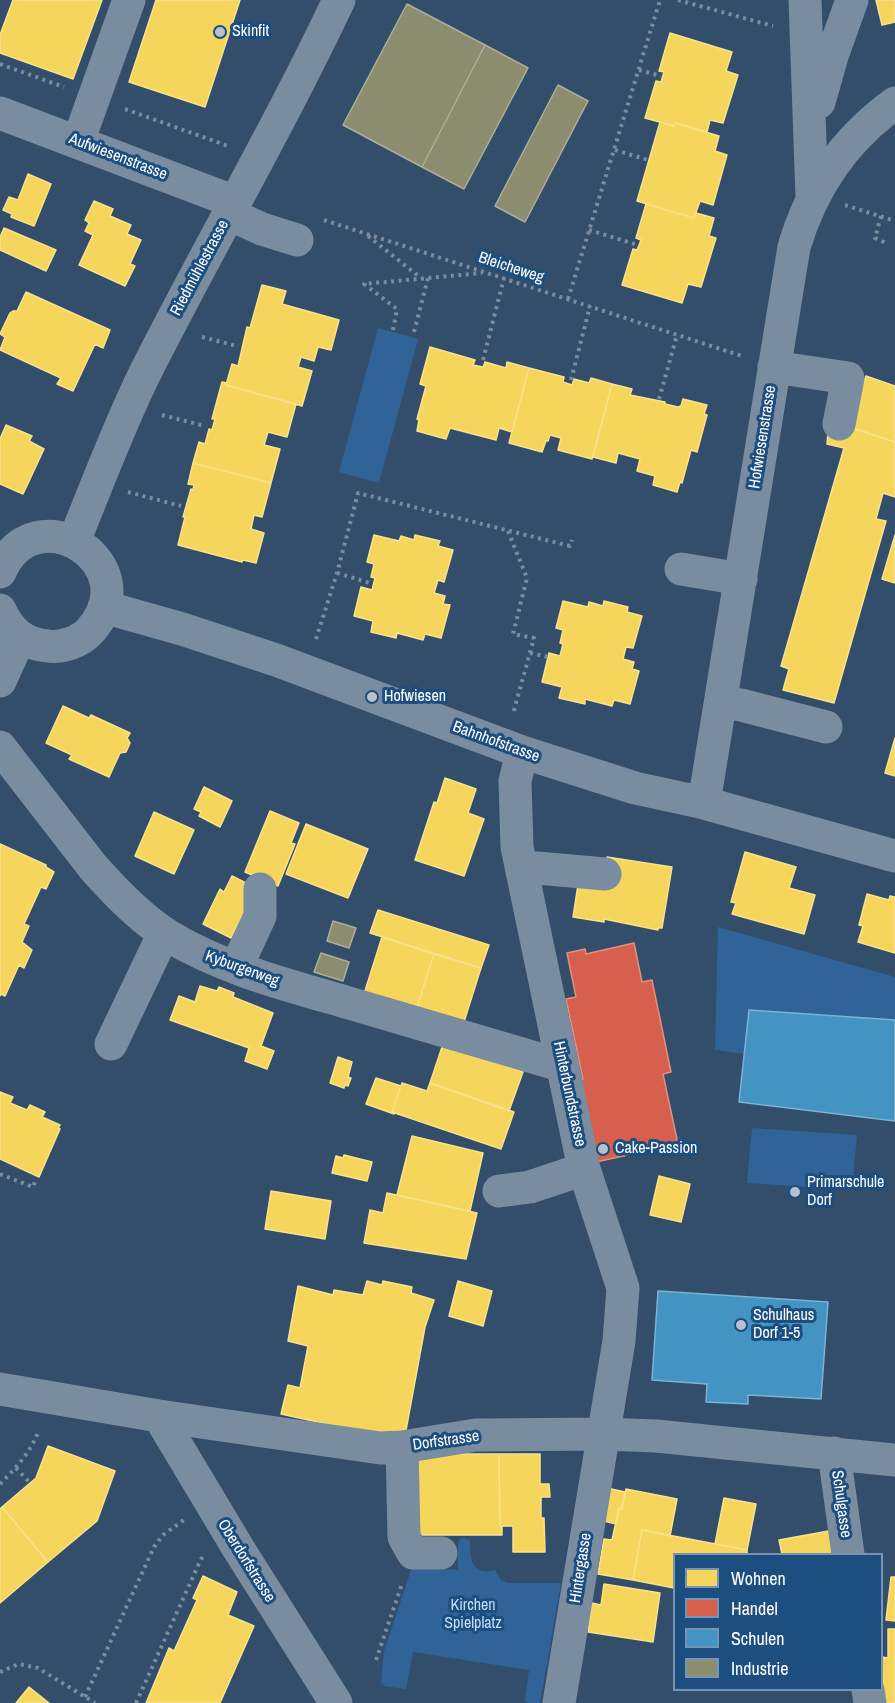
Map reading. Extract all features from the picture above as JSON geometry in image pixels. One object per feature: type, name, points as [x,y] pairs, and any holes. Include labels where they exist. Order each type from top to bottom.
[{"type":"street","points":[[78,142],[129,0]]},
{"type":"street","name":"Riedmühlestrasse","points":[[74,541],[106,461],[145,375],[339,0]]},
{"type":"street","points":[[805,0],[810,133],[824,200]]},
{"type":"street","points":[[832,56],[840,0]]},
{"type":"street","points":[[810,133],[832,56],[852,0]]},
{"type":"street","name":"Hofwiesenstrasse","points":[[704,803],[794,247],[824,200],[840,155],[879,115],[895,103]]},
{"type":"street","name":"Aufwiesenstrasse","points":[[0,113],[78,142],[232,208],[262,229],[297,240]]},
{"type":"street","points":[[774,367],[848,378],[839,424]]},
{"type":"street","points":[[0,571],[10,555],[23,544],[39,538],[57,537],[74,541],[98,561],[107,591],[104,607],[97,622],[85,636],[70,644],[53,647],[35,645],[20,637],[7,624],[0,610]]},
{"type":"street","points":[[681,569],[741,579]]},
{"type":"street","name":"Bahnhofstrasse","points":[[104,607],[182,629],[276,660],[522,752],[635,788],[704,803],[895,856]]},
{"type":"street","points":[[0,681],[20,637]]},
{"type":"street","points":[[721,702],[826,727]]},
{"type":"street","name":"Kyburgerweg","points":[[0,747],[93,867],[124,900],[164,933],[236,968],[563,1066]]},
{"type":"street","name":"Hinterbundstrasse","points":[[522,752],[515,781],[517,847],[584,1169],[623,1288],[619,1341],[604,1434]]},
{"type":"street","points":[[522,872],[537,868],[604,874]]},
{"type":"street","points":[[236,968],[260,916],[260,889]]},
{"type":"street","points":[[111,1044],[164,933]]},
{"type":"street","points":[[498,1191],[530,1187],[584,1169]]},
{"type":"street","name":"Dorfstrasse","points":[[0,1389],[159,1416],[380,1448],[402,1447],[476,1435],[604,1434],[656,1436],[895,1460]]},
{"type":"street","name":"Oberdorfstrasse","points":[[159,1416],[238,1548],[336,1703]]},
{"type":"street","name":"Hintergasse","points":[[559,1703],[604,1434]]},
{"type":"street","points":[[402,1447],[404,1538],[413,1553],[441,1552]]},
{"type":"street","name":"Schulgasse","points":[[834,1453],[848,1553]]},
{"type":"path","points":[[568,299],[660,0]]},
{"type":"path","points":[[678,0],[773,26]]},
{"type":"path","points":[[639,70],[661,76]]},
{"type":"path","points":[[615,150],[648,160]]},
{"type":"path","points":[[824,200],[895,221]]},
{"type":"path","points":[[881,216],[875,238],[888,244]]},
{"type":"path","name":"Bleicheweg","points":[[324,219],[774,367]]},
{"type":"path","points":[[589,230],[638,245]]},
{"type":"path","points":[[365,233],[421,279]]},
{"type":"path","points":[[393,330],[397,309],[364,284],[486,272]]},
{"type":"path","points":[[414,332],[428,278]]},
{"type":"path","points":[[483,360],[504,278]]},
{"type":"path","points":[[571,380],[590,306]]},
{"type":"path","points":[[195,335],[237,346]]},
{"type":"path","points":[[659,399],[677,335]]},
{"type":"path","points":[[155,413],[205,426]]},
{"type":"path","points":[[125,490],[180,506]]},
{"type":"path","points":[[313,648],[337,573],[358,493],[570,546],[572,540]]},
{"type":"path","points":[[508,530],[527,578],[513,634],[534,638],[512,720]]},
{"type":"path","points":[[337,573],[370,583]]},
{"type":"path","points":[[530,653],[548,657]]},
{"type":"path","points":[[0,1174],[33,1187],[36,1179]]},
{"type":"path","points":[[0,1484],[16,1468],[33,1445],[40,1425]]},
{"type":"path","points":[[16,1468],[29,1482]]},
{"type":"path","points":[[85,1697],[154,1547],[163,1535],[210,1502]]},
{"type":"path","points":[[136,1703],[201,1559],[214,1549],[225,1555],[238,1548]]},
{"type":"path","points":[[376,1660],[397,1598]]},
{"type":"path","points":[[0,1671],[19,1664],[38,1668],[95,1703]]},
{"type":"green space","points":[[378,328],[418,339],[379,483],[339,472]]},
{"type":"green space","points":[[718,927],[895,977],[895,1020],[749,1010],[744,1054],[715,1050]]},
{"type":"green space","points":[[752,1128],[857,1135],[852,1190],[747,1183]]},
{"type":"green space","name":"Kirchen Spielplatz","points":[[460,1539],[470,1540],[473,1564],[481,1571],[495,1570],[501,1580],[508,1583],[561,1583],[540,1703],[528,1703],[525,1700],[529,1670],[413,1652],[406,1689],[384,1686],[381,1682],[384,1651],[412,1567],[458,1570],[458,1544]]},
{"type":"building: Wohnen","points":[[13,0],[102,0],[73,79],[0,53],[0,35]]},
{"type":"building: Wohnen","points":[[156,0],[240,0],[205,107],[129,82]]},
{"type":"building: Wohnen","points":[[876,0],[895,0],[895,22],[882,25]]},
{"type":"building: Wohnen","points":[[670,33],[732,52],[726,71],[738,75],[723,123],[710,120],[707,132],[645,118],[656,81],[661,82],[664,72],[659,71]]},
{"type":"building: Wohnen","points":[[660,122],[674,126],[675,123],[719,136],[715,151],[727,155],[713,205],[700,201],[694,218],[637,201]]},
{"type":"building: Wohnen","points":[[28,174],[51,184],[34,226],[11,217],[12,214],[3,210],[9,197],[18,200]]},
{"type":"building: Wohnen","points":[[94,201],[113,209],[110,216],[131,225],[127,234],[141,240],[130,264],[135,266],[125,286],[79,265],[93,235],[85,231],[89,223],[85,220]]},
{"type":"building: Wohnen","points":[[646,204],[694,218],[696,213],[714,218],[709,236],[716,238],[701,287],[688,284],[682,303],[622,285],[633,249],[637,250],[641,240],[636,238]]},
{"type":"building: Wohnen","points":[[4,228],[56,250],[46,271],[0,250],[0,237]]},
{"type":"building: Wohnen","points":[[262,285],[286,291],[282,304],[339,320],[331,350],[318,347],[314,361],[301,357],[298,367],[312,371],[302,406],[226,385],[232,364],[238,366],[247,327],[250,328]]},
{"type":"building: Wohnen","points":[[26,292],[110,330],[103,348],[95,344],[73,391],[57,384],[61,378],[0,350],[5,337],[0,334],[10,313],[17,311]]},
{"type":"building: Wohnen","points":[[430,347],[475,360],[473,365],[483,367],[485,362],[506,368],[507,362],[529,368],[512,432],[499,428],[496,440],[450,428],[446,439],[417,431],[419,420],[417,419],[426,386],[420,384]]},
{"type":"building: Wohnen","points":[[529,368],[564,377],[563,382],[572,385],[574,379],[589,383],[591,378],[612,384],[592,459],[558,450],[561,438],[550,435],[542,452],[509,443]]},
{"type":"building: Wohnen","points":[[866,376],[895,386],[895,442],[848,426]]},
{"type":"building: Wohnen","points":[[222,382],[296,404],[287,437],[268,432],[264,445],[280,449],[271,483],[193,463],[199,442],[205,444],[209,429],[212,430],[215,419],[212,419]]},
{"type":"building: Wohnen","points":[[612,384],[632,389],[630,395],[678,407],[681,406],[683,399],[707,405],[704,414],[707,415],[697,452],[691,450],[682,483],[680,482],[677,492],[653,485],[655,476],[637,471],[640,459],[618,453],[616,463],[593,457]]},
{"type":"building: Wohnen","points":[[829,421],[895,442],[895,497],[883,493],[876,519],[886,521],[834,703],[783,690],[789,669],[781,666],[844,448],[827,444]]},
{"type":"building: Wohnen","points":[[6,425],[32,436],[29,441],[44,449],[23,494],[0,484],[0,439]]},
{"type":"building: Wohnen","points":[[193,463],[271,483],[262,517],[254,515],[251,529],[264,533],[256,563],[243,560],[242,562],[178,545],[185,517],[183,517],[194,485],[188,484]]},
{"type":"building: Wohnen","points":[[374,535],[399,541],[401,536],[414,540],[415,535],[440,541],[438,546],[453,550],[444,582],[438,580],[434,593],[445,596],[443,604],[450,605],[441,638],[425,634],[423,640],[397,633],[396,638],[371,632],[373,621],[354,616],[361,587],[372,590],[375,578],[371,577],[374,564],[367,562]]},
{"type":"building: Wohnen","points":[[895,535],[895,583],[882,579]]},
{"type":"building: Wohnen","points":[[563,601],[588,607],[589,602],[603,606],[604,601],[628,607],[627,612],[642,616],[633,648],[626,647],[623,659],[634,662],[632,669],[639,671],[630,704],[614,700],[612,706],[585,699],[585,704],[559,698],[562,687],[542,682],[549,653],[560,656],[563,630],[556,628]]},
{"type":"building: Wohnen","points":[[63,706],[89,718],[91,715],[130,733],[127,738],[130,743],[126,752],[120,753],[109,777],[69,759],[72,755],[46,743]]},
{"type":"building: Wohnen","points":[[895,738],[895,776],[885,773]]},
{"type":"building: Wohnen","points":[[445,778],[476,789],[468,813],[484,819],[464,876],[415,860],[434,802],[437,803]]},
{"type":"building: Wohnen","points":[[204,787],[232,801],[220,827],[199,816],[201,812],[194,809]]},
{"type":"building: Wohnen","points":[[270,811],[299,823],[291,843],[295,844],[278,886],[245,872]]},
{"type":"building: Wohnen","points":[[154,812],[194,830],[174,874],[135,856]]},
{"type":"building: Wohnen","points":[[306,824],[368,849],[348,898],[286,874]]},
{"type":"building: Wohnen","points":[[0,844],[46,865],[54,872],[46,889],[41,887],[24,924],[29,926],[22,942],[32,950],[24,968],[19,965],[5,996],[1,994],[0,996]]},
{"type":"building: Wohnen","points":[[745,852],[796,867],[789,888],[815,895],[804,934],[732,914],[736,903],[731,902]]},
{"type":"building: Wohnen","points":[[607,857],[672,867],[662,928],[658,930],[604,919],[604,922],[573,917],[579,878],[604,882]]},
{"type":"building: Wohnen","points":[[232,876],[256,888],[231,938],[203,924],[220,889],[224,892]]},
{"type":"building: Wohnen","points":[[867,894],[889,900],[890,896],[895,897],[895,953],[858,942],[863,926],[859,925]]},
{"type":"building: Wohnen","points":[[378,910],[489,945],[481,968],[370,933]]},
{"type":"building: Wohnen","points":[[382,937],[434,954],[416,1010],[364,994]]},
{"type":"building: Wohnen","points":[[434,954],[481,968],[463,1025],[416,1010]]},
{"type":"building: Wohnen","points":[[200,986],[217,991],[219,987],[234,993],[233,997],[273,1013],[261,1046],[274,1051],[267,1069],[245,1061],[249,1048],[170,1020],[179,996],[195,1002]]},
{"type":"building: Wohnen","points":[[443,1044],[523,1072],[509,1111],[430,1083]]},
{"type":"building: Wohnen","points":[[338,1057],[352,1062],[348,1077],[351,1078],[348,1086],[345,1085],[344,1088],[330,1083]]},
{"type":"building: Wohnen","points":[[376,1078],[401,1086],[392,1112],[395,1112],[394,1114],[366,1104]]},
{"type":"building: Wohnen","points":[[402,1083],[427,1091],[430,1083],[514,1112],[501,1149],[392,1112]]},
{"type":"building: Wohnen","points":[[0,1092],[13,1097],[10,1103],[27,1110],[30,1105],[45,1112],[42,1117],[60,1125],[39,1177],[0,1159]]},
{"type":"building: Wohnen","points":[[412,1136],[483,1153],[470,1211],[397,1195]]},
{"type":"building: Wohnen","points":[[344,1155],[372,1162],[367,1181],[332,1173],[336,1156],[343,1158]]},
{"type":"building: Wohnen","points":[[659,1176],[690,1184],[681,1222],[650,1215]]},
{"type":"building: Wohnen","points":[[271,1191],[331,1201],[325,1239],[265,1229]]},
{"type":"building: Wohnen","points":[[387,1193],[477,1213],[466,1259],[364,1243],[370,1210],[383,1213]]},
{"type":"building: Wohnen","points":[[367,1281],[382,1285],[383,1281],[412,1287],[411,1293],[434,1300],[425,1327],[404,1441],[281,1414],[288,1385],[300,1388],[308,1346],[288,1341],[298,1286],[333,1295],[334,1290],[363,1295]]},
{"type":"building: Wohnen","points":[[458,1281],[492,1291],[483,1326],[449,1316]]},
{"type":"building: Wohnen","points":[[48,1446],[115,1471],[97,1521],[48,1562],[2,1507],[36,1478]]},
{"type":"building: Wohnen","points":[[410,1454],[499,1454],[502,1535],[410,1535]]},
{"type":"building: Wohnen","points":[[499,1454],[540,1454],[540,1484],[549,1484],[550,1497],[541,1497],[545,1552],[513,1552],[513,1526],[500,1526]]},
{"type":"building: Wohnen","points":[[607,1488],[625,1492],[616,1524],[600,1520]]},
{"type":"building: Wohnen","points":[[626,1489],[677,1499],[670,1536],[642,1530],[633,1580],[598,1574],[604,1539],[612,1540]]},
{"type":"building: Wohnen","points":[[724,1498],[756,1504],[747,1550],[715,1544]]},
{"type":"building: Wohnen","points":[[2,1507],[48,1562],[0,1603],[0,1509]]},
{"type":"building: Wohnen","points":[[642,1530],[747,1550],[747,1553],[673,1553],[673,1588],[633,1580]]},
{"type":"building: Wohnen","points":[[834,1530],[839,1553],[782,1553],[779,1540]]},
{"type":"building: Wohnen","points":[[203,1576],[237,1592],[228,1615],[254,1626],[220,1703],[146,1703],[169,1648],[174,1651],[197,1600],[193,1598]]},
{"type":"building: Wohnen","points":[[891,1577],[895,1577],[895,1621],[886,1620]]},
{"type":"building: Wohnen","points":[[604,1584],[660,1593],[653,1642],[588,1632],[592,1603],[601,1605]]},
{"type":"building: Wohnen","points":[[888,1629],[895,1629],[895,1703],[883,1703],[883,1657],[888,1658]]},
{"type":"building: Wohnen","points":[[29,1687],[49,1703],[16,1703]]},
{"type":"building: Handel","points":[[634,943],[642,982],[652,980],[671,1072],[663,1074],[678,1144],[596,1162],[578,1080],[583,1079],[566,999],[576,997],[567,953],[585,949],[586,954]]},
{"type":"building: Schulen","points":[[749,1010],[895,1020],[895,1121],[739,1102]]},
{"type":"building: Schulen","name":"Schulhaus Dorf 1-5","points":[[658,1291],[828,1302],[821,1399],[748,1395],[748,1404],[706,1402],[707,1384],[652,1380]]},
{"type":"building: Industrie","points":[[407,4],[485,45],[422,167],[343,125]]},
{"type":"building: Industrie","points":[[485,45],[528,68],[464,189],[422,167]]},
{"type":"building: Industrie","points":[[558,85],[588,101],[525,222],[495,206]]},
{"type":"building: Industrie","points":[[333,921],[356,928],[349,948],[327,941]]},
{"type":"building: Industrie","points":[[321,953],[349,962],[343,981],[314,972]]},
{"type":"place","name":"Skinfit","points":[[220,32]]},
{"type":"place","name":"Hofwiesen","points":[[372,697]]},
{"type":"place","name":"Cake-Passion","points":[[603,1149]]},
{"type":"place","name":"Primarschule Dorf","points":[[795,1192]]},
{"type":"place","name":"Schulhaus Dorf 1-5","points":[[741,1325]]}]
